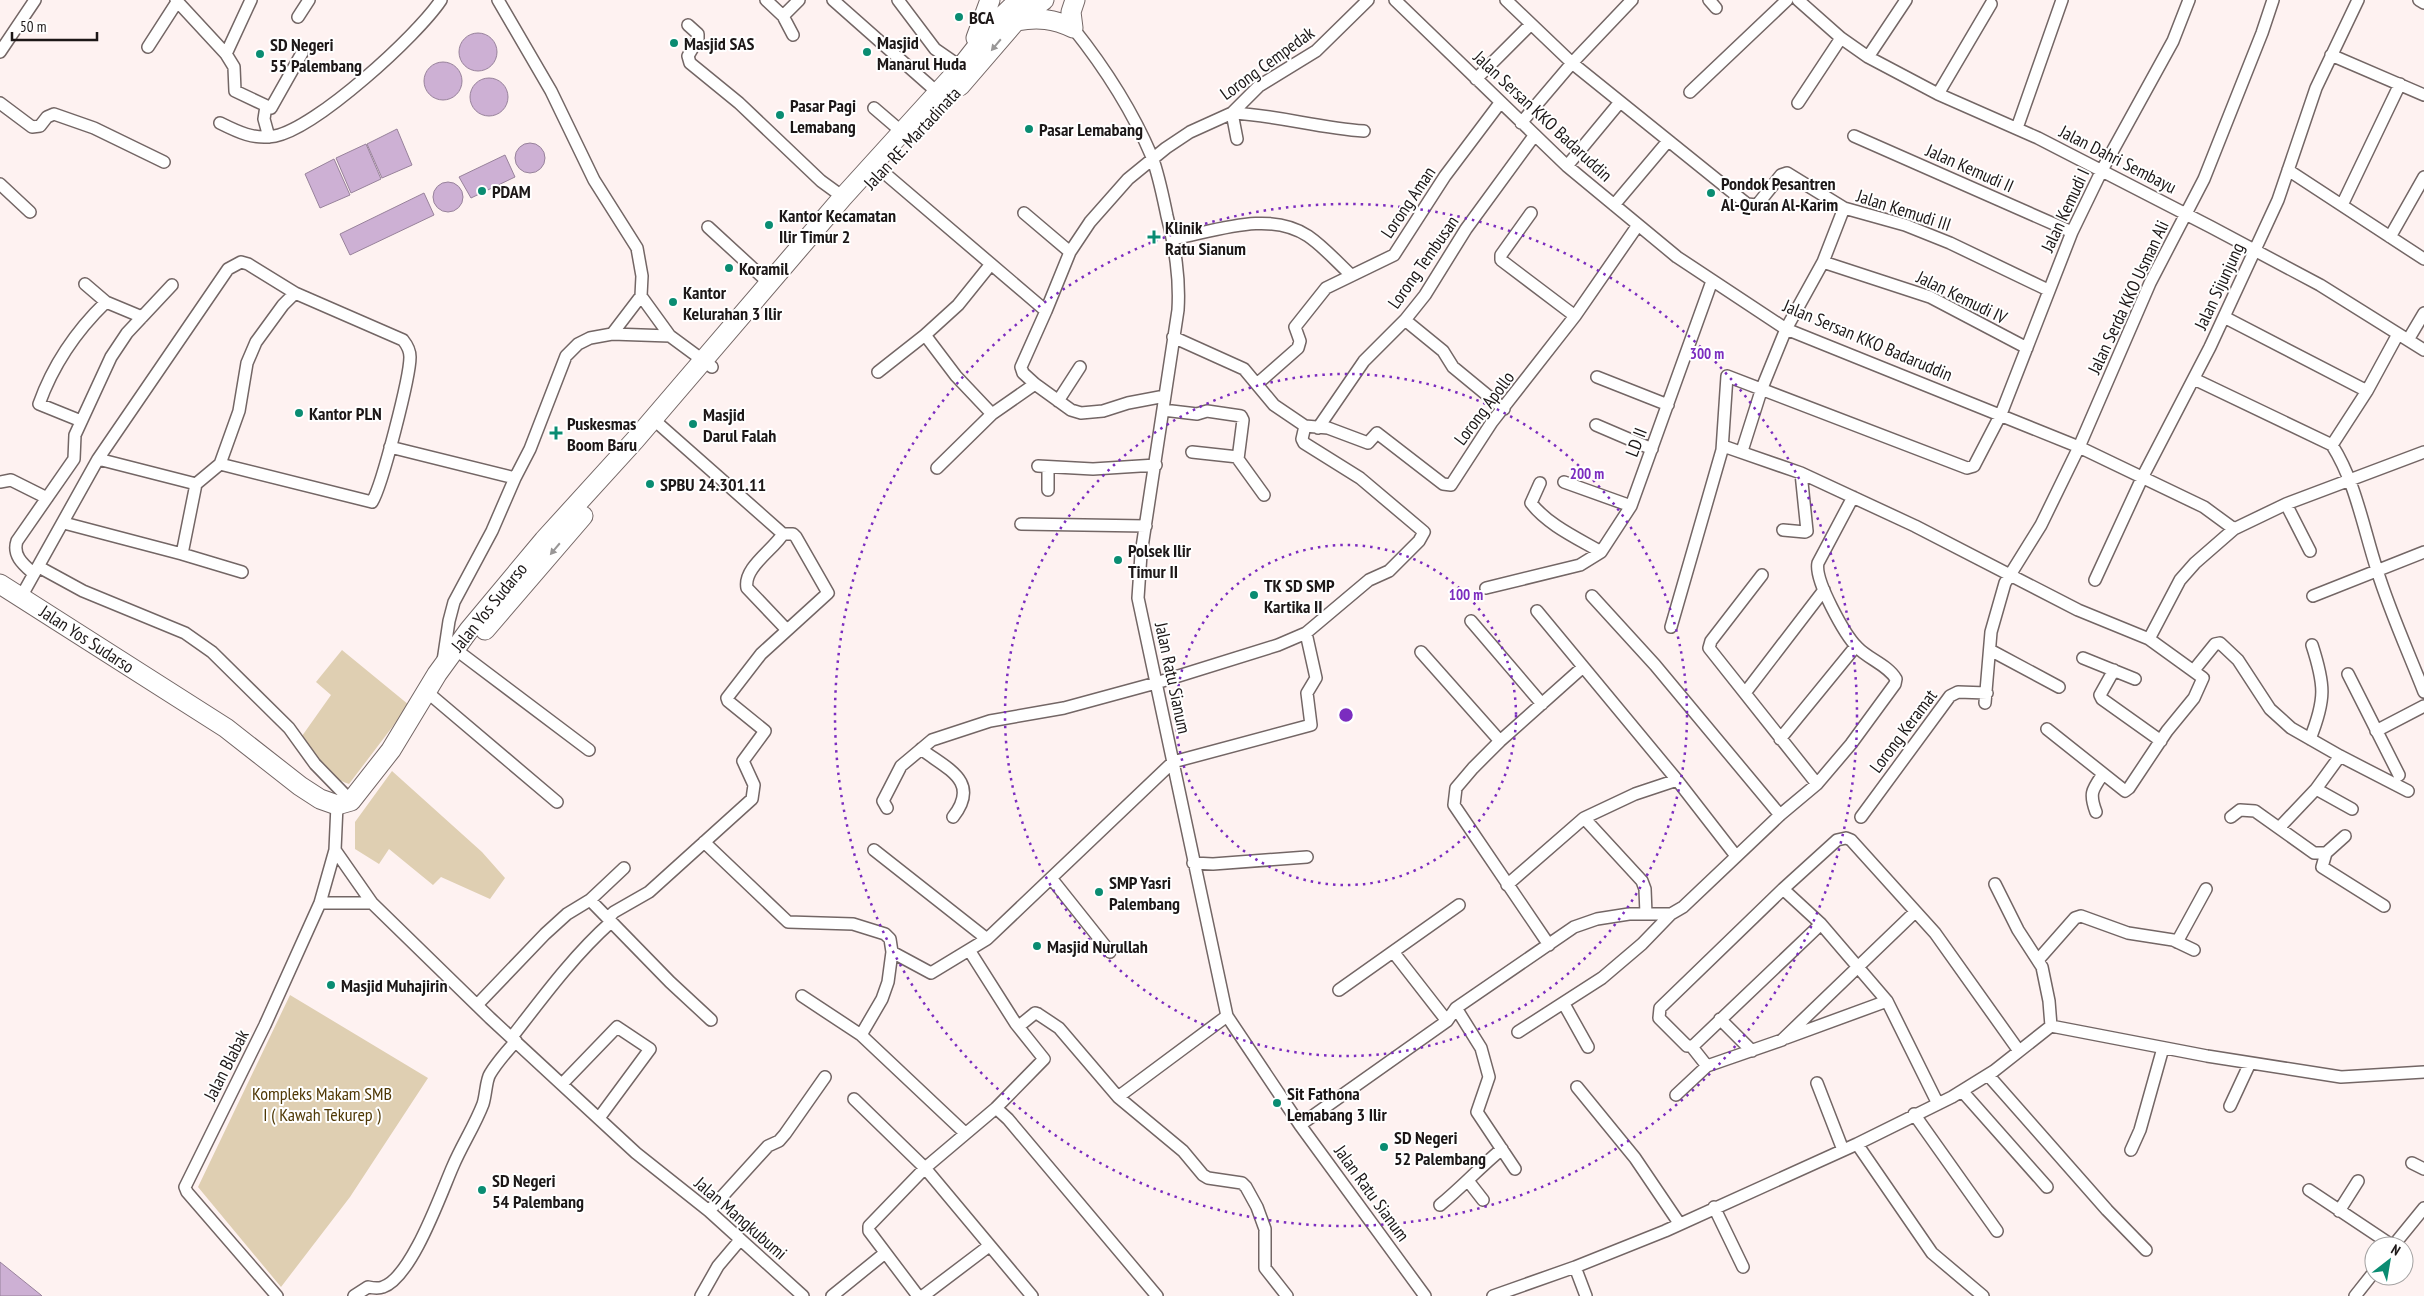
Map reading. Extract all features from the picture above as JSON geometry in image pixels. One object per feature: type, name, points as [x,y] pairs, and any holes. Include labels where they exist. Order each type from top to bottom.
[{"type":"highway","points":[[965,61],[990,0]]},
{"type":"highway","points":[[707,364],[769,283],[965,61],[997,20],[1019,0]]},
{"type":"highway","name":"Jalan RE. Martadinata","points":[[414,712],[433,697],[463,655],[656,422],[707,364],[1016,21],[1044,0]]},
{"type":"highway","points":[[1016,21],[1035,18],[1054,21],[1073,28],[1071,12],[1075,0]]},
{"type":"highway","name":"Jalan Yos Sudarso","points":[[0,584],[226,728],[300,786],[320,799],[341,809],[391,750],[442,666],[544,540],[656,422]]},
{"type":"street","points":[[0,52],[35,0]]},
{"type":"street","points":[[226,54],[251,0]]},
{"type":"street","points":[[298,17],[309,0]]},
{"type":"street","points":[[498,0],[551,91],[594,180],[637,248],[642,276],[641,296],[612,334]]},
{"type":"street","points":[[766,0],[789,19],[793,35]]},
{"type":"street","points":[[789,19],[799,0]]},
{"type":"street","points":[[833,0],[937,92]]},
{"type":"street","points":[[898,0],[935,49],[965,61]]},
{"type":"street","name":"Lorong Cempedak","points":[[1035,384],[1027,378],[1021,367],[1070,252],[1090,222],[1110,198],[1152,158],[1190,132],[1232,114],[1258,86],[1316,51],[1368,0]]},
{"type":"street","name":"Jalan Sersan KKO Badaruddin","points":[[1396,0],[1567,166],[1677,257],[1786,329],[2079,447],[2143,476],[2204,508],[2234,529]]},
{"type":"street","points":[[1521,123],[1572,63],[1632,0]]},
{"type":"street","points":[[1690,92],[1787,0]]},
{"type":"street","name":"Jalan Dahri Sembayu","points":[[1798,0],[1841,38],[1868,57],[1938,94],[2017,128],[2187,214],[2320,285],[2424,350]]},
{"type":"street","points":[[1868,57],[1906,0]]},
{"type":"street","points":[[2017,128],[2062,0]]},
{"type":"street","name":"Jalan Kemudi I","points":[[1762,388],[1969,468],[1976,463],[2000,414],[2072,232],[2102,170],[2173,41],[2189,0]]},
{"type":"street","name":"Jalan Serda KKO Usman Ali","points":[[2010,574],[2041,525],[2079,447],[2146,292],[2187,214],[2232,111],[2273,0]]},
{"type":"street","name":"Jalan Sijunjung","points":[[2095,580],[2143,476],[2194,380],[2280,196],[2316,88],[2358,0]]},
{"type":"street","points":[[2419,0],[2424,3]]},
{"type":"street","points":[[148,47],[176,1],[226,54],[234,67],[235,91],[272,108],[302,53]]},
{"type":"street","points":[[1509,1],[1572,63],[1750,206],[1757,205],[1782,176],[1787,173],[1844,208]]},
{"type":"street","points":[[220,124],[250,136],[268,137],[287,133],[322,113],[416,31],[436,2]]},
{"type":"street","points":[[1938,94],[1991,4]]},
{"type":"street","points":[[1476,79],[1531,24]]},
{"type":"street","points":[[688,25],[698,34],[698,39],[688,56],[690,63],[738,103],[821,181],[843,197]]},
{"type":"street","name":"Jalan Ratu Sianum","points":[[1073,28],[1110,78],[1128,108],[1152,158],[1173,239],[1179,291],[1164,410],[1146,526],[1138,598],[1227,1016],[1300,1125],[1424,1296]]},
{"type":"street","points":[[1798,103],[1841,38]]},
{"type":"street","points":[[2331,55],[2424,95]]},
{"type":"street","points":[[2342,205],[2400,84]]},
{"type":"street","points":[[1567,166],[1620,102]]},
{"type":"street","points":[[0,103],[32,127],[40,126],[47,117],[54,114],[94,128],[164,162]]},
{"type":"street","name":"Lorong Aman","points":[[1258,384],[1298,348],[1300,341],[1296,326],[1321,294],[1351,275],[1394,255],[1445,176],[1500,103]]},
{"type":"street","points":[[266,106],[264,119],[268,137]]},
{"type":"street","points":[[874,108],[902,132]]},
{"type":"street","points":[[1236,139],[1232,114],[1268,116],[1323,127],[1364,131]]},
{"type":"street","name":"Lorong Tembusan","points":[[1318,428],[1364,362],[1405,320],[1425,296],[1466,229],[1534,136]]},
{"type":"street","name":"Jalan Kemudi II","points":[[1854,136],[2072,232]]},
{"type":"street","points":[[1614,205],[1668,141]]},
{"type":"street","points":[[2288,170],[2424,259]]},
{"type":"street","points":[[882,171],[1046,311]]},
{"type":"street","points":[[2390,237],[2424,177]]},
{"type":"street","points":[[0,184],[30,212]]},
{"type":"street","name":"Jalan Kemudi III","points":[[1742,451],[1762,388],[1786,329],[1823,262],[1844,208],[1905,225],[1950,243],[2048,290]]},
{"type":"street","points":[[1024,213],[1070,252]]},
{"type":"street","points":[[1531,213],[1502,255],[1501,260],[1576,316]]},
{"type":"street","points":[[1173,239],[1257,223],[1282,225],[1308,236],[1351,275]]},
{"type":"street","name":"Lorong Apollo","points":[[1318,428],[1339,432],[1368,443],[1376,433],[1443,484],[1448,486],[1453,483],[1467,459],[1576,316],[1638,225]]},
{"type":"street","points":[[708,227],[769,283]]},
{"type":"street","points":[[21,597],[64,523],[98,458],[228,269],[241,262],[248,264],[295,293],[403,340],[410,350],[409,366],[390,447],[372,502],[220,464]]},
{"type":"street","name":"Jalan Kemudi IV","points":[[1823,262],[1930,297],[2027,348]]},
{"type":"street","points":[[878,372],[925,335],[958,305],[991,264]]},
{"type":"street","name":"LD II","points":[[1486,588],[1580,565],[1600,552],[1631,506],[1712,281]]},
{"type":"street","points":[[85,284],[106,302],[142,317]]},
{"type":"street","points":[[172,285],[127,333],[111,357],[75,435],[74,459],[16,545],[18,558],[36,570],[184,633],[212,652],[289,728],[316,764],[341,809]]},
{"type":"street","points":[[182,554],[196,484],[220,464],[239,410],[247,362],[253,348],[283,305],[295,293]]},
{"type":"street","points":[[641,296],[670,336],[707,364]]},
{"type":"street","points":[[82,421],[39,404],[54,367],[82,328],[106,302]]},
{"type":"street","points":[[2332,445],[2403,337],[2424,313]]},
{"type":"street","points":[[2224,317],[2367,391]]},
{"type":"street","points":[[1405,320],[1443,351],[1453,367],[1504,409]]},
{"type":"street","points":[[442,666],[449,620],[454,602],[492,531],[530,449],[566,356],[578,344],[590,338],[612,334],[670,336]]},
{"type":"street","points":[[925,335],[956,376],[992,414]]},
{"type":"street","points":[[1173,337],[1244,369],[1280,410],[1305,426],[1318,428]]},
{"type":"street","points":[[1058,401],[1080,367]]},
{"type":"street","points":[[1671,627],[1722,450],[1728,376],[1762,388]]},
{"type":"street","points":[[1597,377],[1668,405]]},
{"type":"street","points":[[2194,380],[2332,445],[2350,478],[2377,570],[2401,637],[2424,692]]},
{"type":"street","points":[[937,468],[992,414],[1035,384],[1071,410],[1090,414],[1165,396]]},
{"type":"street","points":[[1164,410],[1197,414],[1207,410],[1241,416],[1243,420],[1238,457],[1241,465],[1264,495]]},
{"type":"street","points":[[354,1296],[368,1287],[376,1289],[386,1286],[396,1277],[410,1257],[430,1224],[452,1167],[483,1104],[488,1086],[488,1076],[562,973],[614,912],[649,892],[752,799],[754,785],[743,761],[765,732],[763,728],[728,701],[727,698],[752,663],[828,593],[796,536],[784,534],[656,422]]},
{"type":"street","points":[[1596,424],[1652,449]]},
{"type":"street","points":[[887,808],[883,801],[892,780],[903,764],[932,740],[961,729],[1064,708],[1156,683],[1278,645],[1306,633],[1369,580],[1389,571],[1424,533],[1417,524],[1360,478],[1304,443],[1302,439],[1305,426]]},
{"type":"street","points":[[390,447],[515,478]]},
{"type":"street","points":[[1722,450],[1726,447],[1742,451],[1802,473],[1853,496],[2078,610],[2149,639],[2203,678],[2194,698],[2160,741],[2127,790],[2122,791],[2047,729]]},
{"type":"street","points":[[1192,452],[1238,457]]},
{"type":"street","points":[[2149,639],[2180,580],[2234,529],[2286,504],[2350,478],[2424,452]]},
{"type":"street","points":[[98,458],[196,484]]},
{"type":"street","points":[[1048,490],[1043,467],[1093,469],[1156,465]]},
{"type":"street","points":[[1783,530],[1805,532],[1807,530],[1802,473]]},
{"type":"street","points":[[0,482],[11,480],[47,498]]},
{"type":"street","points":[[1564,482],[1631,506]]},
{"type":"street","points":[[1540,483],[1531,503],[1535,508],[1548,519],[1600,552]]},
{"type":"street","points":[[1518,1032],[1602,978],[1642,944],[1671,914],[1688,903],[1780,815],[1817,784],[1851,744],[1895,684],[1896,679],[1856,646],[1824,590],[1817,570],[1818,564],[1853,496]]},
{"type":"street","points":[[2286,504],[2310,551]]},
{"type":"street","points":[[64,523],[242,572]]},
{"type":"street","points":[[1021,524],[1146,526]]},
{"type":"street","points":[[784,534],[750,572],[745,581],[747,588],[787,630]]},
{"type":"street","points":[[2313,596],[2424,552]]},
{"type":"street","name":"Lorong Keramat","points":[[1861,817],[1950,696],[1958,692],[1986,698],[1994,622],[2005,583],[2010,574]]},
{"type":"street","points":[[1762,575],[1709,646],[1817,784]]},
{"type":"street","points":[[1745,693],[1824,590]]},
{"type":"street","points":[[1592,596],[1655,665],[1780,815]]},
{"type":"street","points":[[1537,611],[1677,780],[1736,856]]},
{"type":"street","points":[[1471,621],[1542,704]]},
{"type":"street","points":[[892,952],[931,973],[987,939],[1173,762],[1311,725],[1306,693],[1316,678],[1306,633]]},
{"type":"street","points":[[2194,670],[2216,642],[2220,643],[2238,660],[2270,709],[2291,728],[2408,791]]},
{"type":"street","points":[[2310,739],[2321,712],[2323,697],[2319,666],[2312,645]]},
{"type":"street","points":[[1780,739],[1856,646]]},
{"type":"street","points":[[1990,650],[2059,687]]},
{"type":"street","points":[[1421,652],[1500,741]]},
{"type":"street","points":[[463,655],[589,750]]},
{"type":"street","points":[[2083,658],[2135,678]]},
{"type":"street","points":[[1549,945],[1454,805],[1453,799],[1460,783],[1500,741],[1583,667]]},
{"type":"street","points":[[2114,670],[2100,695],[2102,699],[2160,741]]},
{"type":"street","points":[[2348,674],[2399,775]]},
{"type":"street","points":[[433,697],[557,802]]},
{"type":"street","points":[[2376,731],[2424,706]]},
{"type":"street","points":[[920,749],[957,777],[963,785],[966,794],[962,805],[953,816]]},
{"type":"street","points":[[2280,828],[2316,789],[2340,756]]},
{"type":"street","points":[[2096,812],[2091,797],[2103,774]]},
{"type":"street","points":[[1507,885],[1584,818],[1635,794],[1677,780]]},
{"type":"street","points":[[2316,789],[2352,810]]},
{"type":"street","name":"Jalan Blabak","points":[[278,1296],[186,1192],[185,1187],[265,1025],[320,903],[335,850],[341,809]]},
{"type":"street","points":[[2231,817],[2240,810],[2255,812],[2314,853],[2326,853]]},
{"type":"street","points":[[1584,818],[1642,881],[1645,889],[1646,914]]},
{"type":"street","points":[[2345,836],[2326,853],[2322,867],[2384,906]]},
{"type":"street","points":[[1707,1066],[1692,1047],[1687,1046],[1659,1018],[1660,1008],[1783,889],[1837,840],[1846,838],[1851,840],[1935,933],[2020,1051]]},
{"type":"street","points":[[704,842],[788,922],[853,924],[885,934],[890,939],[892,952],[891,966],[882,999],[861,1035]]},
{"type":"street","name":"Jalan Mangkubumi","points":[[335,850],[372,903],[477,1005],[636,1153],[709,1211],[803,1296]]},
{"type":"street","points":[[874,850],[987,939]]},
{"type":"street","points":[[1193,863],[1213,864],[1307,857]]},
{"type":"street","points":[[477,1005],[545,934],[567,914],[590,900],[624,868]]},
{"type":"street","points":[[1052,878],[1110,952]]},
{"type":"street","points":[[1995,884],[2018,930],[2038,960],[2045,975],[2051,1026]]},
{"type":"street","points":[[1783,889],[1821,924],[1888,1001],[1938,1104]]},
{"type":"street","points":[[2177,942],[2206,889]]},
{"type":"street","points":[[590,900],[670,982],[711,1020]]},
{"type":"street","points":[[320,903],[372,903]]},
{"type":"street","points":[[1339,990],[1394,953],[1459,905]]},
{"type":"street","points":[[1782,1040],[1858,965],[1916,912]]},
{"type":"street","points":[[1300,1125],[1447,1021],[1456,1008],[1574,927],[1597,919],[1646,914],[1671,914]]},
{"type":"street","points":[[2038,960],[2075,918],[2081,916],[2128,933],[2168,939],[2194,950]]},
{"type":"street","points":[[1692,1047],[1821,924]]},
{"type":"street","points":[[918,1296],[869,1231],[869,1226],[925,1168],[996,1108],[1044,1059],[1019,1026],[969,950]]},
{"type":"street","points":[[1394,953],[1447,1021]]},
{"type":"street","points":[[802,996],[861,1035],[965,1133]]},
{"type":"street","points":[[1676,1095],[1707,1066],[1888,1001]]},
{"type":"street","points":[[1564,1004],[1588,1047]]},
{"type":"street","points":[[1456,1008],[1481,1048],[1489,1077],[1476,1112],[1515,1169]]},
{"type":"street","points":[[1019,1026],[1035,1013],[1059,1028],[1118,1096],[1182,1151],[1205,1177],[1242,1183],[1246,1187],[1257,1206],[1265,1229],[1265,1268],[1287,1296]]},
{"type":"street","points":[[1118,1096],[1227,1016]]},
{"type":"street","points":[[1720,1019],[1752,1051]]},
{"type":"street","points":[[1493,1296],[1575,1267],[1679,1224],[1857,1144],[1962,1091],[1988,1075],[2051,1026],[2163,1048],[2341,1078],[2424,1072]]},
{"type":"street","points":[[562,1084],[617,1027],[650,1049],[599,1118]]},
{"type":"street","points":[[2130,1150],[2139,1134],[2163,1048]]},
{"type":"street","points":[[2230,1106],[2250,1063]]},
{"type":"street","points":[[1988,1075],[2107,1210],[2146,1250]]},
{"type":"street","points":[[709,1211],[768,1146],[785,1134],[825,1076]]},
{"type":"street","points":[[1817,1083],[1843,1150]]},
{"type":"street","points":[[1577,1087],[1635,1158],[1679,1224]]},
{"type":"street","points":[[1962,1091],[2047,1187]]},
{"type":"street","points":[[854,1099],[925,1168],[1032,1296]]},
{"type":"street","points":[[996,1108],[1008,1119],[1157,1296]]},
{"type":"street","points":[[1914,1114],[1996,1231]]},
{"type":"street","points":[[1857,1144],[1932,1253],[1983,1296]]},
{"type":"street","points":[[1440,1205],[1469,1182],[1479,1169],[1502,1149]]},
{"type":"street","points":[[2412,1163],[2424,1169]]},
{"type":"street","points":[[2339,1211],[2358,1181]]},
{"type":"street","points":[[1469,1182],[1483,1200]]},
{"type":"street","points":[[2309,1190],[2378,1236]]},
{"type":"street","points":[[1714,1207],[1743,1267]]},
{"type":"street","points":[[2401,1236],[2424,1208]]},
{"type":"street","points":[[701,1296],[718,1266],[740,1240]]},
{"type":"street","points":[[923,1296],[989,1246]]},
{"type":"street","points":[[832,1296],[885,1253]]},
{"type":"street","points":[[1575,1267],[1586,1296]]},
{"type":"street","points":[[2355,1296],[2364,1285]]},
{"type":"green space","points":[[342,650],[409,705],[349,784],[333,777],[321,765],[302,736],[331,695],[316,682]]},
{"type":"green space","points":[[392,771],[482,852],[505,878],[490,899],[441,877],[433,885],[389,849],[379,864],[355,849],[355,822]]},
{"type":"green space","name":"Kompleks Makam SMB I ( Kawah Tekurep )","points":[[290,995],[428,1078],[350,1197],[281,1287],[198,1187]]},
{"type":"shaded area","points":[[478,33],[492,38],[497,52],[492,66],[478,71],[464,66],[459,52],[464,38]]},
{"type":"shaded area","points":[[443,62],[457,67],[462,81],[457,95],[443,100],[429,95],[424,81],[429,67]]},
{"type":"shaded area","points":[[489,78],[503,83],[508,97],[503,111],[489,116],[475,111],[470,97],[475,83]]},
{"type":"shaded area","points":[[397,129],[412,165],[382,178],[367,144]]},
{"type":"shaded area","points":[[530,143],[540,148],[545,158],[540,168],[530,173],[520,168],[515,158],[520,148]]},
{"type":"shaded area","points":[[366,144],[381,179],[351,193],[336,158]]},
{"type":"shaded area","points":[[505,155],[515,177],[471,198],[459,177]]},
{"type":"shaded area","points":[[334,159],[350,195],[320,208],[305,174]]},
{"type":"shaded area","points":[[448,182],[458,187],[463,197],[458,207],[448,212],[438,207],[433,197],[438,187]]},
{"type":"shaded area","points":[[424,193],[434,215],[350,255],[340,234]]},
{"type":"shaded area","points":[[0,1262],[41,1295],[42,1296],[0,1296]]},
{"type":"place","name":"BCA","points":[[959,17]]},
{"type":"place","name":"Masjid SAS","points":[[674,43]]},
{"type":"place","name":"Masjid Manarul Huda","points":[[867,52]]},
{"type":"place","name":"SD Negeri 55 Palembang","points":[[260,54]]},
{"type":"place","name":"Pasar Pagi Lemabang","points":[[780,115]]},
{"type":"place","name":"Pasar Lemabang","points":[[1029,129]]},
{"type":"place","name":"PDAM","points":[[482,191]]},
{"type":"place","name":"Pondok Pesantren Al-Quran Al-Karim","points":[[1711,193]]},
{"type":"place","name":"Kantor Kecamatan Ilir Timur 2","points":[[769,225]]},
{"type":"place","name":"Klinik Ratu Sianum","points":[[1154,237]]},
{"type":"place","name":"Koramil","points":[[729,268]]},
{"type":"place","name":"Kantor Kelurahan 3 Ilir","points":[[673,302]]},
{"type":"place","name":"Kantor PLN","points":[[299,413]]},
{"type":"place","name":"Masjid Darul Falah","points":[[693,424]]},
{"type":"place","name":"Puskesmas Boom Baru","points":[[556,433]]},
{"type":"place","name":"SPBU 24.301.11","points":[[650,484]]},
{"type":"place","name":"Polsek Ilir Timur II","points":[[1118,560]]},
{"type":"place","name":"TK SD SMP Kartika II","points":[[1254,595]]},
{"type":"place","name":"SMP Yasri Palembang","points":[[1099,892]]},
{"type":"place","name":"Masjid Nurullah","points":[[1037,946]]},
{"type":"place","name":"Masjid Muhajirin","points":[[331,985]]},
{"type":"place","name":"Sit Fathona Lemabang 3 Ilir","points":[[1277,1103]]},
{"type":"place","name":"SD Negeri 52 Palembang","points":[[1384,1147]]},
{"type":"place","name":"SD Negeri 54 Palembang","points":[[482,1190]]}]
